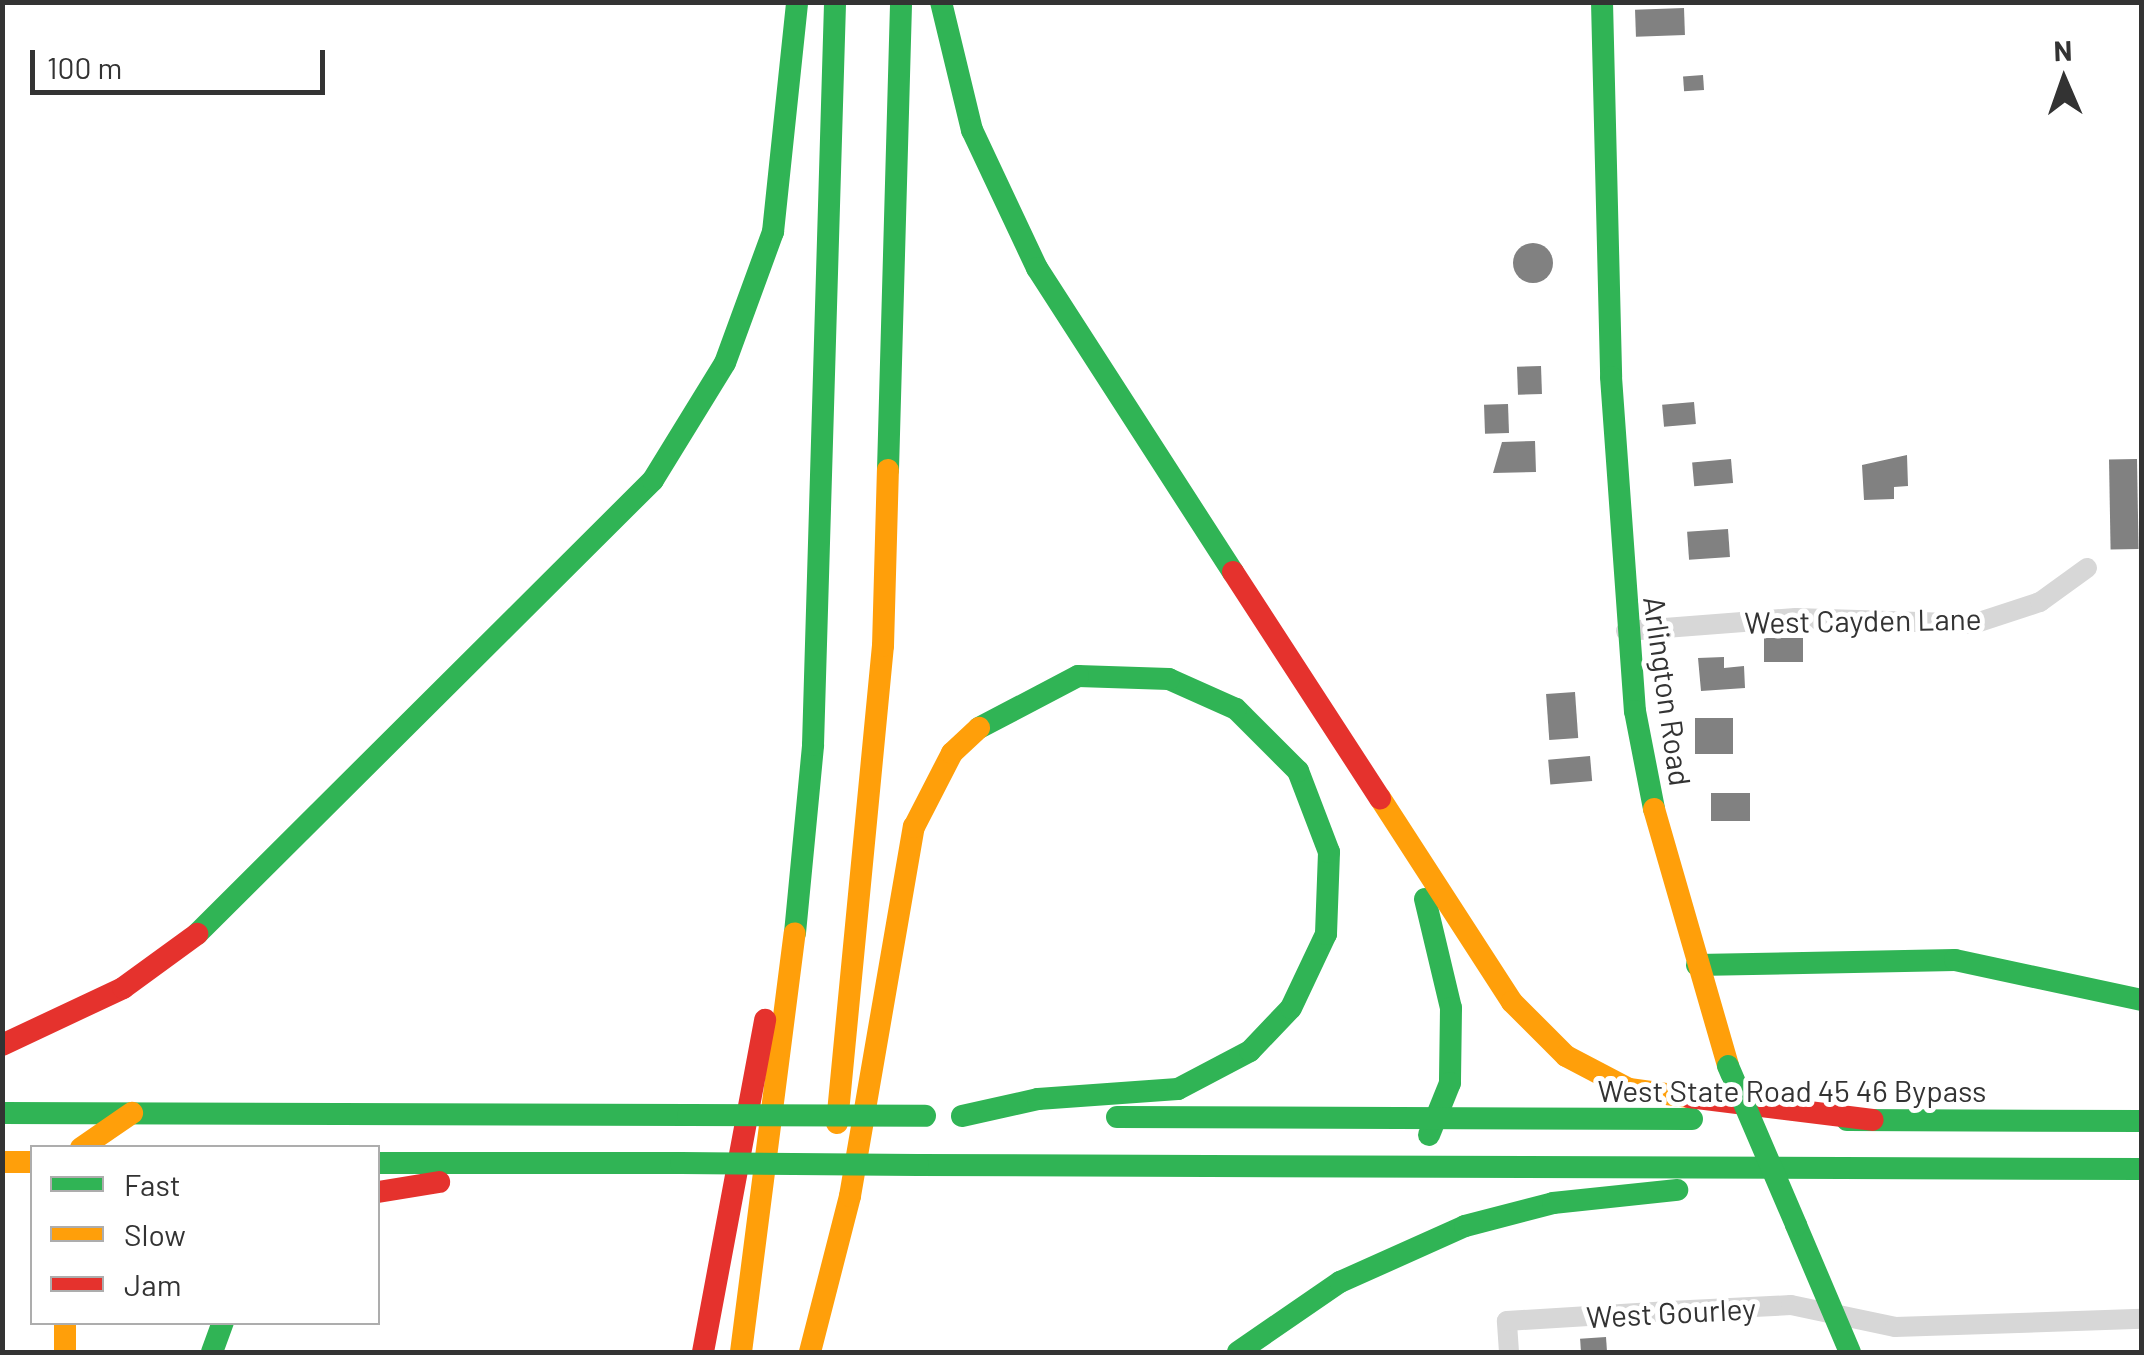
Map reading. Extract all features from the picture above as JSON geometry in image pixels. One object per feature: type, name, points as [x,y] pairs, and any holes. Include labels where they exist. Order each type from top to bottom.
[{"type":"main road","points":[[2,1045],[123,988],[232,908],[653,480],[725,363],[773,232],[797,2]]},
{"type":"main road","points":[[741,1352],[804,852],[824,564],[835,2]]},
{"type":"main road","points":[[806,1352],[844,1076],[877,736],[901,2]]},
{"type":"main road","points":[[941,2],[997,193],[1347,757],[1512,1002],[1566,1056],[1661,1097],[1873,1120]]},
{"type":"main road","name":"Arlington Road","points":[[1602,2],[1626,631],[1665,862],[1728,1066],[1850,1352]]},
{"type":"main road","points":[[2,1113],[132,1113],[688,1115],[924,1116],[962,1116],[1038,1099],[1178,1088],[1250,1052],[1291,1008],[1326,934],[1329,852],[1298,771],[1236,709],[1169,679],[1078,676],[997,711],[952,753],[914,827],[850,1196],[806,1352]]},
{"type":"main road","points":[[1347,757],[1442,944],[1451,1070],[1442,1118],[1428,1136],[1354,1167]]},
{"type":"main road","points":[[703,1352],[804,852]]},
{"type":"main road","points":[[1697,965],[1955,960],[2142,1000]]},
{"type":"main road","points":[[85,1145],[132,1113]]},
{"type":"main road","name":"West State Road 45 46 Bypass","points":[[962,1116],[2142,1121]]},
{"type":"main road","points":[[2,1162],[30,1162]]},
{"type":"main road","points":[[380,1163],[2142,1170]]},
{"type":"main road","points":[[380,1192],[642,1164]]},
{"type":"main road","points":[[1238,1352],[1376,1263],[1553,1203],[2032,1169]]},
{"type":"main road","points":[[65,1325],[65,1352]]},
{"type":"main road","points":[[212,1352],[223,1325]]},
{"type":"street","name":"West Cayden Lane","points":[[1626,631],[1796,618],[1973,624],[2040,602],[2086,568]]},
{"type":"street","name":"West Gourley","points":[[1509,1352],[1507,1322],[1791,1305],[1895,1327],[2142,1319]]},
{"type":"building","points":[[1684,8],[1685,35],[1636,37],[1635,10]]},
{"type":"building","points":[[1703,75],[1704,90],[1684,91],[1683,76]]},
{"type":"building","points":[[1533,243],[1547,249],[1553,263],[1547,277],[1533,283],[1519,277],[1513,263],[1519,249]]},
{"type":"building","points":[[1541,366],[1542,394],[1518,395],[1517,367]]},
{"type":"building","points":[[1694,402],[1696,424],[1664,427],[1662,405]]},
{"type":"building","points":[[1508,404],[1509,433],[1485,434],[1484,405]]},
{"type":"building","points":[[1535,441],[1536,472],[1493,473],[1502,442]]},
{"type":"building","points":[[1907,455],[1908,486],[1894,487],[1894,499],[1864,500],[1862,465]]},
{"type":"building","points":[[1731,459],[1733,483],[1694,486],[1692,462]]},
{"type":"building","points":[[2109,459],[2137,459],[2139,549],[2111,549]]},
{"type":"building","points":[[1728,529],[1730,557],[1689,560],[1687,532]]},
{"type":"building","points":[[1764,638],[1803,638],[1803,662],[1764,662]]},
{"type":"building","points":[[1724,657],[1724,668],[1744,666],[1745,688],[1701,691],[1698,658]]},
{"type":"building","points":[[1575,692],[1578,738],[1549,740],[1546,694]]},
{"type":"building","points":[[1695,718],[1733,718],[1733,754],[1695,754]]},
{"type":"building","points":[[1590,756],[1592,781],[1550,785],[1548,760]]},
{"type":"building","points":[[1711,793],[1750,793],[1750,821],[1711,821]]},
{"type":"building","points":[[1606,1337],[1607,1352],[1581,1352],[1580,1339]]},
{"type":"traffic: fast","points":[[197,934],[653,480],[725,363],[773,232],[797,2]]},
{"type":"traffic: fast","points":[[795,933],[813,745],[835,2]]},
{"type":"traffic: fast","points":[[888,470],[901,2]]},
{"type":"traffic: fast","points":[[941,2],[972,130],[1037,268],[1233,572]]},
{"type":"traffic: fast","points":[[1602,2],[1611,377],[1635,711],[1654,809]]},
{"type":"traffic: fast","points":[[962,1116],[1038,1099],[1178,1089],[1250,1051],[1291,1008],[1326,934],[1329,852],[1298,771],[1236,709],[1169,679],[1078,676],[979,728]]},
{"type":"traffic: fast","points":[[1425,899],[1451,1008],[1450,1083],[1429,1135]]},
{"type":"traffic: fast","points":[[1697,965],[1955,960],[2142,1000]]},
{"type":"traffic: fast","points":[[1728,1066],[1796,1225]]},
{"type":"traffic: fast","points":[[2,1113],[688,1115]]},
{"type":"traffic: fast","points":[[688,1115],[925,1116]]},
{"type":"traffic: fast","points":[[1117,1117],[1692,1119]]},
{"type":"traffic: fast","points":[[1847,1120],[2142,1121]]},
{"type":"traffic: fast","points":[[380,1163],[681,1163]]},
{"type":"traffic: fast","points":[[681,1163],[918,1165]]},
{"type":"traffic: fast","points":[[918,1165],[2142,1169]]},
{"type":"traffic: fast","points":[[1238,1352],[1340,1282],[1465,1226],[1553,1203],[1677,1190]]},
{"type":"traffic: fast","points":[[1796,1225],[1850,1352]]},
{"type":"traffic: fast","points":[[212,1352],[222,1325]]},
{"type":"traffic: slow","points":[[837,1123],[883,646],[888,470]]},
{"type":"traffic: slow","points":[[810,1352],[850,1196],[914,827],[952,753],[979,728]]},
{"type":"traffic: slow","points":[[1380,798],[1512,1002],[1566,1056],[1629,1089],[1689,1097]]},
{"type":"traffic: slow","points":[[1654,809],[1728,1066]]},
{"type":"traffic: slow","points":[[741,1352],[795,933]]},
{"type":"traffic: slow","points":[[85,1145],[132,1113]]},
{"type":"traffic: slow","points":[[2,1162],[30,1162]]},
{"type":"traffic: slow","points":[[65,1325],[65,1352]]},
{"type":"traffic: jam","points":[[1233,572],[1380,798]]},
{"type":"traffic: jam","points":[[2,1045],[123,988],[197,934]]},
{"type":"traffic: jam","points":[[703,1352],[765,1020]]},
{"type":"traffic: jam","points":[[1689,1097],[1873,1120]]},
{"type":"traffic: jam","points":[[380,1192],[439,1182]]}]
